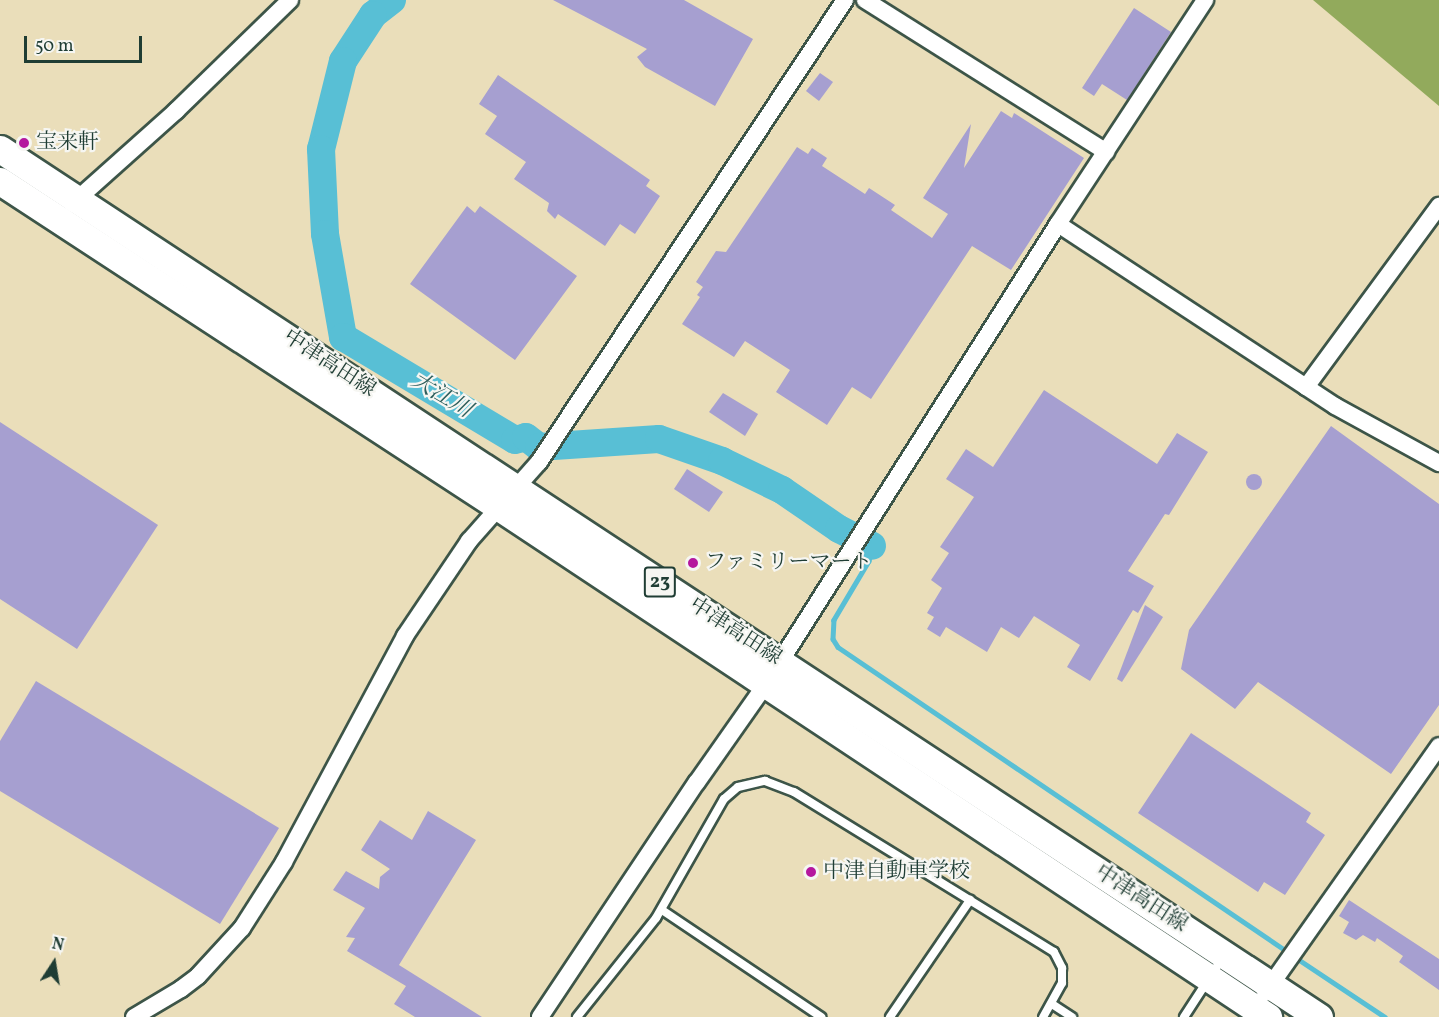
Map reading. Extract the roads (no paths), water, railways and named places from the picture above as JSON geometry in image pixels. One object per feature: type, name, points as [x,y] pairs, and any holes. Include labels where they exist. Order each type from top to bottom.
[{"type":"main road","name":"中津高田線","points":[[0,149],[509,498],[773,673],[1261,1012]]},
{"type":"main road","name":"中津高田線","points":[[0,181],[59,220],[509,498]]},
{"type":"main road","name":"中津高田線","points":[[773,673],[1224,955],[1319,1017]]},
{"type":"street","points":[[59,220],[76,199],[176,111],[290,0]]},
{"type":"street","points":[[134,1017],[198,976],[242,928],[284,862],[405,636],[469,542],[539,462],[845,0]]},
{"type":"street","points":[[865,0],[1106,152]]},
{"type":"street","points":[[540,1017],[773,673],[1058,224],[1205,0]]},
{"type":"street","points":[[1306,387],[1439,206]]},
{"type":"street","points":[[1058,224],[1306,387],[1439,463]]},
{"type":"street","points":[[1261,1012],[1270,985],[1439,746]]},
{"type":"lane","points":[[577,1017],[662,910],[724,799],[745,783],[765,781],[794,792],[1054,952],[1060,960],[1063,976],[1060,991],[1043,1017]]},
{"type":"lane","points":[[890,1017],[970,900]]},
{"type":"lane","points":[[662,910],[821,1017]]},
{"type":"lane","points":[[1184,1017],[1224,955]]},
{"type":"lane","points":[[1052,1004],[1072,1017]]},
{"type":"waterway","name":"大江川","points":[[392,0],[373,15],[343,61],[321,149],[325,234],[343,337],[515,440],[526,437],[539,447],[659,439],[722,461],[782,490],[839,529],[872,546]]},
{"type":"waterway","points":[[872,546],[869,561],[834,620],[833,639],[838,647],[1288,952]]},
{"type":"waterway","points":[[1295,957],[1385,1017]]},
{"type":"place","name":"宝来軒","points":[[24,143]]},
{"type":"place","name":"ファミリーマート","points":[[693,563]]},
{"type":"place","name":"中津自動車学校","points":[[811,872]]}]
